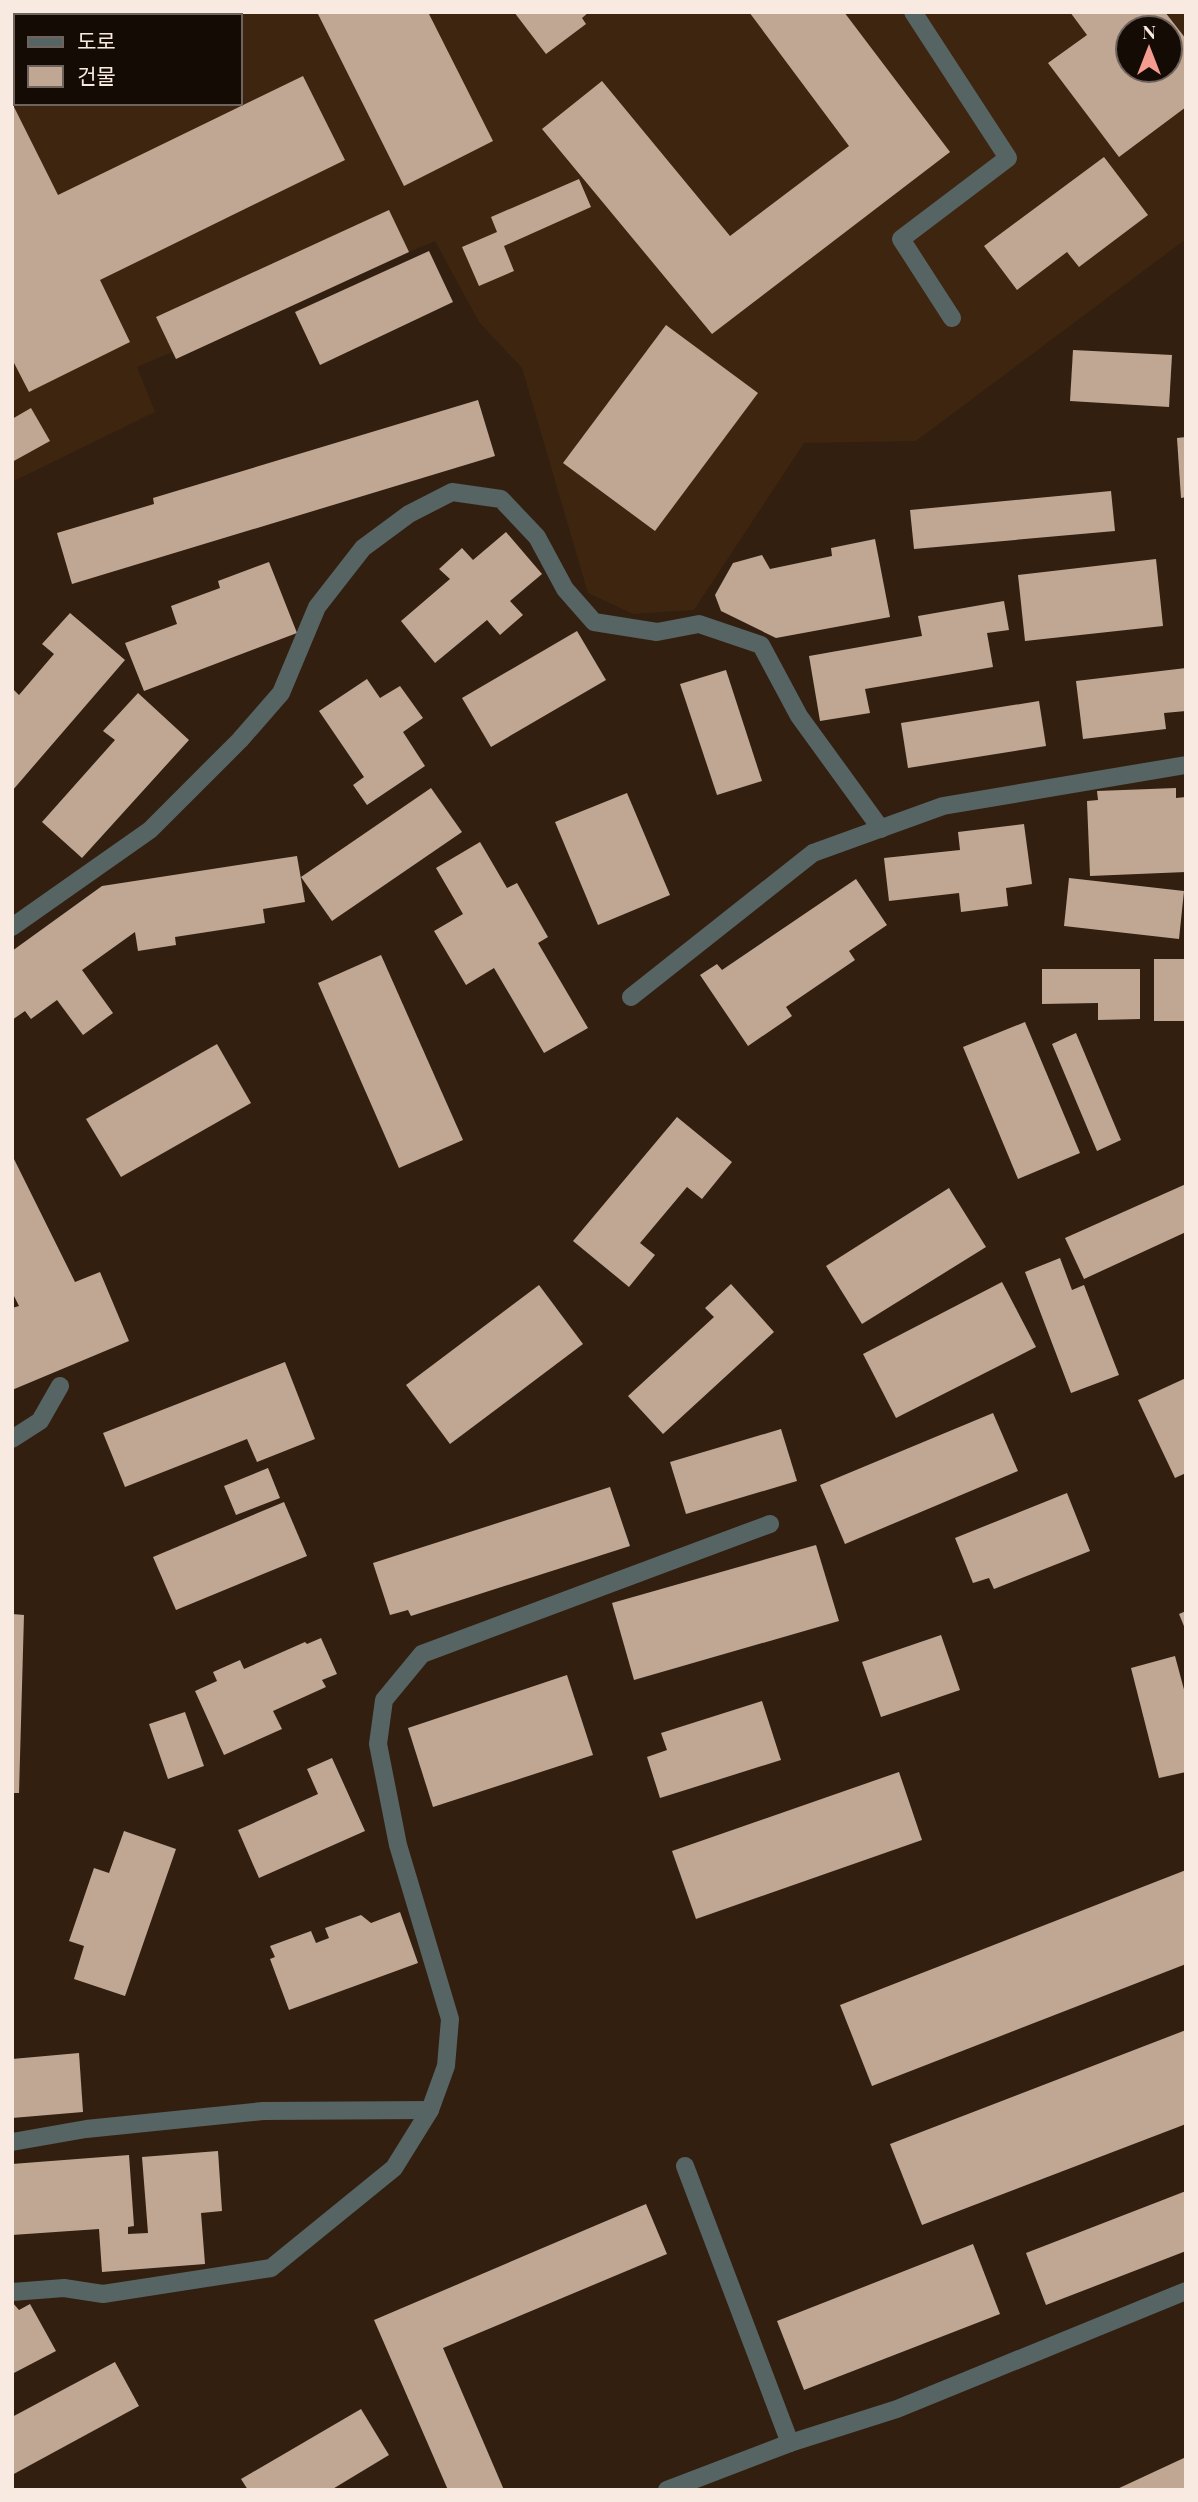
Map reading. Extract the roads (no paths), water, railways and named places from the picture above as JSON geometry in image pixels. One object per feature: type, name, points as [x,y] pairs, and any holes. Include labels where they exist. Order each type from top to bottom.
[{"type":"street","points":[[913,12],[1008,158],[901,239],[953,317]]},
{"type":"street","points":[[12,927],[150,830],[203,778],[281,693],[317,607],[363,548],[409,514],[452,492],[501,499],[537,537],[565,589],[594,622],[657,632],[699,624],[761,645],[799,716],[881,829]]},
{"type":"street","points":[[631,997],[813,853],[943,806],[1186,765]]},
{"type":"street","points":[[12,1439],[40,1421],[60,1385]]},
{"type":"street","points":[[12,2292],[64,2288],[103,2294],[271,2268],[394,2168],[430,2110],[446,2066],[450,2019],[395,1833],[378,1744],[384,1700],[422,1654],[771,1524]]},
{"type":"street","points":[[12,2141],[86,2129],[263,2111],[430,2110]]},
{"type":"street","points":[[685,2165],[790,2443]]},
{"type":"street","points":[[667,2490],[790,2443],[897,2409],[1186,2291]]}]
